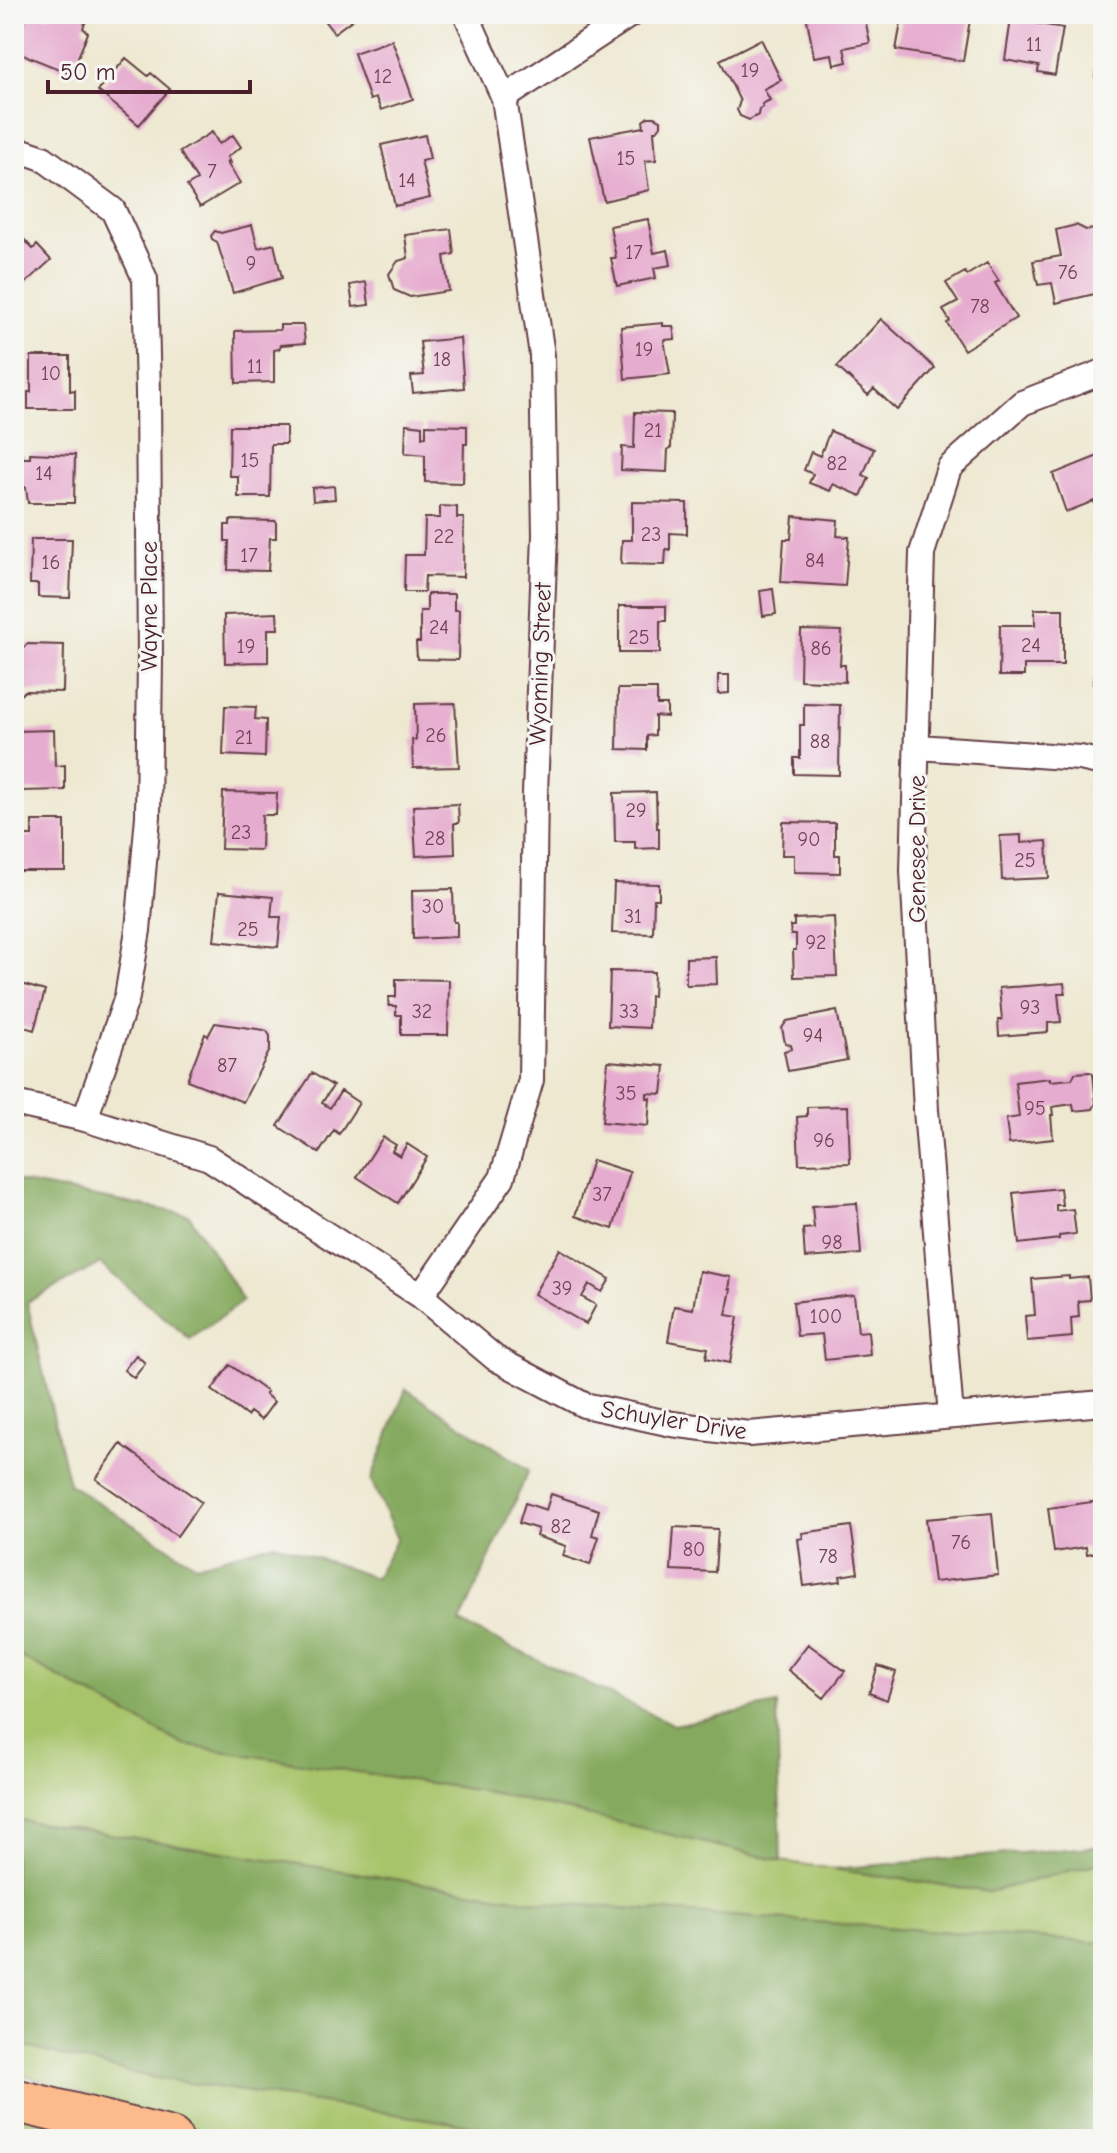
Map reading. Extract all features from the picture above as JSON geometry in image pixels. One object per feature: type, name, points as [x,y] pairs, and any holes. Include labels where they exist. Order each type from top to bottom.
[{"type":"highway","points":[[14,2100],[171,2139]]},
{"type":"street","name":"Wyoming Street","points":[[421,1296],[502,1178],[531,1080],[535,793],[545,535],[542,355],[504,98],[466,14]]},
{"type":"street","points":[[504,98],[631,14]]},
{"type":"street","name":"Wayne Place","points":[[14,148],[43,158],[113,210],[145,279],[150,659],[148,816],[138,930],[127,997],[85,1119]]},
{"type":"street","name":"Genesee Drive","points":[[951,1416],[926,1110],[913,871],[922,553],[949,468],[1022,403],[1103,372]]},
{"type":"street","points":[[918,747],[1080,758],[1103,763]]},
{"type":"street","name":"Schuyler Drive","points":[[14,1103],[85,1119],[209,1158],[421,1296],[495,1358],[584,1405],[672,1424],[749,1434],[1103,1403]]},
{"type":"green space","points":[[15,1181],[189,1215],[243,1301],[190,1339],[100,1264],[27,1302],[69,1484],[196,1565],[275,1543],[375,1578],[397,1539],[371,1480],[406,1389],[529,1470],[460,1623],[674,1725],[777,1704],[781,1861],[495,1793],[184,1745],[14,1653]]},
{"type":"green space","points":[[14,1653],[184,1745],[495,1793],[781,1861],[989,1892],[1103,1862],[1103,1943],[540,1902],[14,1819]]},
{"type":"green space","points":[[14,1819],[540,1902],[1103,1943],[1103,2139],[560,2139],[150,2077],[14,2044]]},
{"type":"green space","points":[[1103,1846],[1103,1862],[989,1892],[832,1869]]},
{"type":"green space","points":[[14,2044],[150,2077],[560,2139],[240,2139],[203,2131],[14,2072]]},
{"type":"green space","points":[[14,2113],[100,2139],[14,2139]]},
{"type":"building","points":[[27,14],[88,16],[83,28],[88,33],[71,74],[14,51]]},
{"type":"building","points":[[319,14],[360,14],[334,33]]},
{"type":"building","points":[[806,14],[864,14],[870,43],[844,48],[847,62],[834,65],[832,54],[814,57]]},
{"type":"building","points":[[917,14],[971,14],[963,61],[896,50],[902,17],[916,19]]},
{"type":"building","points":[[1011,19],[1063,28],[1055,75],[1038,72],[1039,66],[1005,60]]},
{"type":"building","points":[[1103,36],[1103,78],[1095,77]]},
{"type":"building","points":[[761,39],[781,80],[764,89],[770,100],[762,104],[758,115],[749,120],[740,116],[737,110],[740,101],[720,60]]},
{"type":"building","points":[[392,40],[413,99],[381,110],[376,98],[370,100],[354,53]]},
{"type":"building","points":[[126,58],[170,89],[139,125],[98,91]]},
{"type":"building","points":[[648,117],[661,120],[661,126],[654,131],[656,160],[645,161],[649,190],[604,201],[590,137],[644,127],[643,121]]},
{"type":"building","points":[[212,132],[219,144],[233,135],[241,147],[227,157],[230,163],[227,163],[240,183],[200,207],[187,186],[197,180],[180,152]]},
{"type":"building","points":[[425,135],[430,159],[421,161],[430,198],[395,206],[381,145]]},
{"type":"building","points":[[648,219],[654,253],[668,250],[671,265],[654,268],[656,278],[617,286],[611,258],[616,258],[610,226]]},
{"type":"building","points":[[252,225],[258,248],[274,244],[282,278],[233,293],[217,242],[211,236],[215,231],[221,233]]},
{"type":"building","points":[[1076,225],[1086,230],[1097,229],[1101,247],[1094,248],[1103,292],[1056,303],[1052,283],[1038,285],[1033,261],[1061,256],[1056,230]]},
{"type":"building","points":[[14,229],[33,249],[37,245],[51,260],[14,294]]},
{"type":"building","points":[[451,229],[454,254],[444,256],[449,291],[410,297],[394,290],[389,274],[398,261],[408,258],[405,235]]},
{"type":"building","points":[[987,263],[1016,318],[964,350],[947,323],[950,321],[943,310],[958,302],[946,283]]},
{"type":"building","points":[[366,282],[369,305],[353,307],[350,285]]},
{"type":"building","points":[[881,319],[935,368],[897,410],[874,389],[868,395],[837,367]]},
{"type":"building","points":[[663,323],[663,326],[673,326],[675,339],[664,340],[670,374],[625,379],[621,327]]},
{"type":"building","points":[[280,325],[303,325],[305,343],[281,345],[274,350],[274,382],[236,383],[235,331],[280,330]]},
{"type":"building","points":[[460,338],[464,388],[413,393],[411,376],[424,375],[420,342]]},
{"type":"building","points":[[31,356],[70,356],[70,391],[75,390],[75,409],[28,409]]},
{"type":"building","points":[[635,412],[672,413],[667,472],[621,470],[622,447],[634,448]]},
{"type":"building","points":[[406,424],[422,426],[422,437],[426,436],[426,425],[467,426],[463,483],[425,482],[425,455],[405,453]]},
{"type":"building","points":[[230,426],[286,426],[286,444],[271,444],[270,497],[238,497],[238,476],[229,476]]},
{"type":"building","points":[[830,431],[874,449],[863,475],[869,478],[861,496],[833,484],[830,491],[809,483],[813,474],[804,470],[811,452],[820,456]]},
{"type":"building","points":[[30,453],[75,455],[74,503],[28,503],[26,487],[14,488],[14,455],[22,454],[23,458],[30,458]]},
{"type":"building","points":[[1103,454],[1103,519],[1094,501],[1066,512],[1053,474]]},
{"type":"building","points":[[334,486],[335,499],[313,501],[312,488]]},
{"type":"building","points":[[632,502],[687,503],[687,534],[670,533],[670,550],[666,549],[665,565],[621,564],[622,540],[632,540]]},
{"type":"building","points":[[440,506],[457,507],[457,518],[464,518],[463,577],[425,576],[424,592],[404,592],[405,555],[424,555],[425,518],[440,518]]},
{"type":"building","points":[[793,516],[838,520],[837,536],[849,537],[845,586],[781,582],[784,539],[791,539]]},
{"type":"building","points":[[230,520],[276,521],[276,538],[270,538],[268,571],[228,570],[229,541],[225,541],[225,525],[230,525]]},
{"type":"building","points":[[31,539],[72,539],[70,598],[38,597],[38,584],[30,584]]},
{"type":"building","points":[[773,589],[776,614],[763,616],[760,591]]},
{"type":"building","points":[[427,594],[454,594],[454,610],[459,610],[458,660],[417,659],[420,611],[427,611]]},
{"type":"building","points":[[619,606],[666,606],[666,621],[660,621],[660,653],[619,653]]},
{"type":"building","points":[[1035,609],[1063,609],[1063,665],[1024,665],[1024,676],[999,676],[1000,625],[1035,625]]},
{"type":"building","points":[[277,613],[278,629],[268,629],[268,662],[225,663],[224,615]]},
{"type":"building","points":[[801,630],[842,631],[840,665],[845,665],[845,682],[800,680]]},
{"type":"building","points":[[27,644],[64,645],[63,692],[25,691],[14,700],[14,649],[19,653]]},
{"type":"building","points":[[1103,651],[1103,686],[1093,683]]},
{"type":"building","points":[[718,675],[729,675],[729,693],[718,694]]},
{"type":"building","points":[[618,689],[657,689],[657,705],[667,705],[667,717],[655,716],[655,735],[647,736],[647,750],[617,749]]},
{"type":"building","points":[[455,703],[459,767],[413,768],[415,704]]},
{"type":"building","points":[[804,704],[840,705],[839,775],[794,774],[794,758],[800,758],[800,725],[804,725]]},
{"type":"building","points":[[225,706],[256,707],[255,719],[266,720],[265,757],[223,755]]},
{"type":"building","points":[[54,730],[55,766],[65,765],[65,790],[20,791],[19,762],[14,762],[14,731]]},
{"type":"building","points":[[223,792],[277,793],[276,815],[262,815],[261,850],[221,849]]},
{"type":"building","points":[[656,792],[659,848],[635,849],[635,842],[615,842],[614,793]]},
{"type":"building","points":[[458,804],[459,823],[454,823],[455,854],[416,856],[413,806]]},
{"type":"building","points":[[32,821],[65,821],[65,871],[14,871],[14,849],[18,849],[18,836],[32,836]]},
{"type":"building","points":[[783,822],[835,823],[835,855],[840,855],[840,873],[794,872],[794,855],[782,855]]},
{"type":"building","points":[[1021,835],[1021,843],[1047,841],[1049,878],[1002,880],[1000,836]]},
{"type":"building","points":[[614,883],[659,884],[659,899],[654,899],[653,934],[612,933]]},
{"type":"building","points":[[453,889],[457,937],[413,939],[412,890]]},
{"type":"building","points":[[219,892],[273,897],[271,917],[281,917],[278,947],[214,941]]},
{"type":"building","points":[[834,917],[837,976],[794,977],[796,935],[791,935],[790,926],[794,926],[794,919]]},
{"type":"building","points":[[716,957],[717,984],[686,985],[686,958]]},
{"type":"building","points":[[610,971],[654,972],[649,1028],[608,1026]]},
{"type":"building","points":[[396,979],[449,980],[448,1035],[401,1035],[401,1015],[396,1015],[396,1006],[389,1006],[389,997],[396,997]]},
{"type":"building","points":[[14,982],[45,991],[34,1030],[14,1024]]},
{"type":"building","points":[[1064,983],[1065,993],[1058,993],[1061,1022],[1048,1023],[1048,1032],[999,1036],[998,1020],[1002,1020],[999,988]]},
{"type":"building","points":[[837,1011],[847,1060],[788,1071],[784,1051],[792,1049],[785,1043],[782,1028],[787,1021]]},
{"type":"building","points":[[215,1023],[264,1030],[270,1036],[270,1050],[243,1102],[187,1080],[205,1034],[208,1036]]},
{"type":"building","points":[[608,1061],[665,1066],[662,1094],[647,1093],[647,1098],[650,1098],[648,1126],[602,1122]]},
{"type":"building","points":[[312,1073],[333,1086],[322,1103],[330,1108],[341,1091],[359,1103],[339,1134],[334,1130],[319,1153],[278,1126]]},
{"type":"building","points":[[1075,1073],[1093,1074],[1096,1103],[1093,1109],[1074,1111],[1073,1104],[1052,1107],[1053,1139],[1009,1144],[1006,1119],[1019,1117],[1015,1082],[1072,1079]]},
{"type":"building","points":[[848,1106],[850,1163],[799,1164],[797,1117],[807,1116],[807,1107]]},
{"type":"building","points":[[383,1137],[396,1145],[392,1151],[400,1156],[407,1144],[427,1157],[398,1203],[357,1177]]},
{"type":"building","points":[[592,1160],[630,1172],[613,1229],[575,1216]]},
{"type":"building","points":[[1060,1188],[1062,1205],[1056,1205],[1056,1211],[1073,1209],[1076,1234],[1019,1244],[1013,1193]]},
{"type":"building","points":[[857,1203],[861,1254],[805,1258],[803,1229],[814,1228],[812,1206]]},
{"type":"building","points":[[560,1249],[610,1279],[602,1292],[589,1284],[582,1297],[596,1305],[586,1324],[534,1294]]},
{"type":"building","points":[[699,1271],[731,1277],[726,1315],[738,1317],[730,1363],[706,1358],[708,1348],[668,1341],[674,1306],[693,1309]]},
{"type":"building","points":[[1069,1276],[1069,1279],[1088,1277],[1090,1300],[1078,1301],[1079,1317],[1071,1318],[1072,1337],[1027,1341],[1025,1316],[1035,1315],[1032,1279]]},
{"type":"building","points":[[854,1295],[858,1332],[868,1331],[870,1355],[825,1360],[822,1334],[797,1336],[793,1302]]},
{"type":"building","points":[[136,1355],[145,1363],[134,1378],[124,1370]]},
{"type":"building","points":[[1097,1359],[1103,1359],[1103,1376],[1099,1376]]},
{"type":"building","points":[[230,1365],[267,1392],[265,1394],[274,1402],[261,1420],[250,1412],[247,1416],[212,1390]]},
{"type":"building","points":[[121,1444],[201,1502],[177,1536],[96,1479]]},
{"type":"building","points":[[551,1494],[599,1510],[592,1535],[599,1537],[590,1565],[563,1556],[566,1546],[536,1536],[538,1529],[519,1523],[525,1503],[546,1510]]},
{"type":"building","points":[[1099,1501],[1103,1551],[1087,1554],[1086,1547],[1054,1552],[1048,1508]]},
{"type":"building","points":[[992,1513],[998,1575],[934,1582],[926,1519]]},
{"type":"building","points":[[851,1526],[858,1573],[840,1576],[841,1581],[804,1586],[798,1539],[803,1538],[802,1533]]},
{"type":"building","points":[[674,1527],[718,1529],[715,1572],[671,1570]]},
{"type":"building","points":[[808,1644],[845,1671],[824,1698],[788,1670]]},
{"type":"building","points":[[878,1666],[896,1672],[887,1700],[869,1693]]}]
